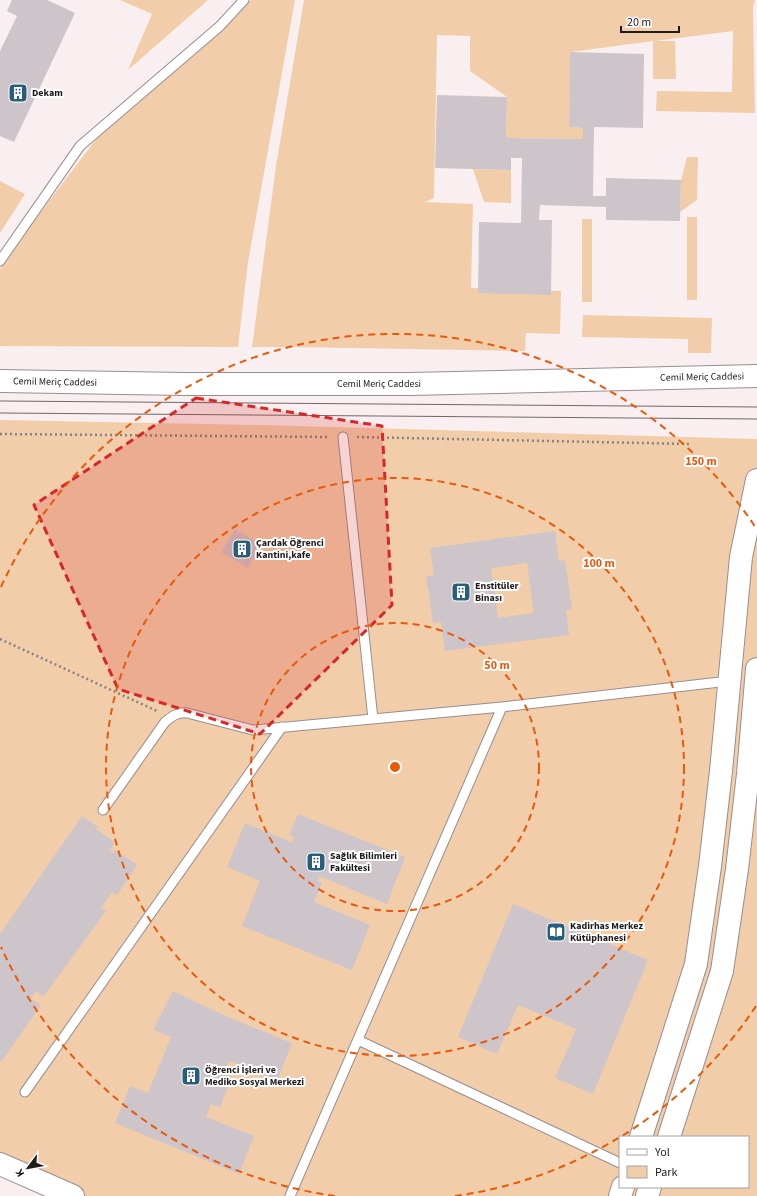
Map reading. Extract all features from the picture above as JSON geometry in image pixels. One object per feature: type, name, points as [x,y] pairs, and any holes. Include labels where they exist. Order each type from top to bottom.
[{"type":"street","name":"Cemil Meriç Caddesi","points":[[0,381],[184,384],[410,384],[757,376]]},
{"type":"street","points":[[641,1136],[696,964],[710,866],[721,771],[741,557],[757,480]]},
{"type":"street","points":[[669,1136],[722,971],[737,869],[748,774],[757,669]]},
{"type":"street","points":[[0,1164],[46,1192],[73,1196]]},
{"type":"lane","points":[[0,261],[80,146],[220,26],[244,0]]},
{"type":"lane","points":[[343,437],[372,719]]},
{"type":"lane","points":[[103,810],[165,722],[170,717],[177,714],[187,714],[253,730],[502,707],[729,681]]},
{"type":"lane","points":[[290,1196],[502,707]]},
{"type":"lane","points":[[25,1092],[282,727]]},
{"type":"lane","points":[[358,1040],[619,1163]]},
{"type":"path","points":[[0,639],[170,717]]},
{"type":"highlighted area","points":[[196,398],[382,426],[392,605],[260,734],[118,689],[34,505]]},
{"type":"green space","points":[[120,0],[208,0],[128,70],[152,14]]},
{"type":"green space","points":[[251,0],[295,0],[248,262],[238,347],[0,346],[0,269],[7,256],[104,129]]},
{"type":"green space","points":[[304,0],[755,0],[753,8],[755,113],[656,111],[657,91],[732,92],[733,31],[655,41],[675,41],[676,79],[653,79],[653,41],[571,52],[569,127],[583,128],[583,139],[506,138],[507,97],[470,71],[470,36],[437,35],[434,198],[425,202],[473,204],[471,288],[561,291],[560,334],[526,333],[525,351],[252,347],[276,166]]},
{"type":"green space","points":[[687,157],[698,157],[697,200],[680,212],[681,180]]},
{"type":"green space","points":[[473,169],[511,170],[511,203],[484,202]]},
{"type":"green space","points":[[0,181],[25,194],[0,233]]},
{"type":"green space","points":[[687,217],[697,217],[697,300],[687,300]]},
{"type":"green space","points":[[582,219],[592,219],[592,302],[582,302]]},
{"type":"green space","points":[[583,315],[712,318],[711,353],[688,353],[688,339],[582,337]]},
{"type":"green space","points":[[0,420],[261,425],[757,439],[757,1196],[82,1196],[0,1162]]},
{"type":"building","name":"Dekam","points":[[12,0],[47,0],[75,13],[14,142],[0,136],[0,51],[17,16],[7,11]]},
{"type":"building","points":[[570,52],[644,54],[643,128],[594,127],[593,196],[606,196],[606,178],[681,180],[680,221],[606,220],[606,207],[540,205],[539,220],[552,220],[551,295],[478,293],[479,222],[521,223],[522,158],[511,158],[511,170],[435,168],[437,95],[507,97],[506,138],[583,139],[583,128],[569,127]]},
{"type":"building","name":"Çardak Öğrenci Kantini,kafe","points":[[235,529],[262,545],[248,568],[221,552]]},
{"type":"building","name":"Enstitüler Binası","points":[[555,531],[559,561],[565,560],[572,609],[566,610],[569,635],[445,651],[441,622],[433,623],[426,576],[434,575],[430,548]],"holes":[[[527,563],[534,613],[498,618],[491,568]]]},
{"type":"building","name":"Sağlık Bilimleri Fakültesi","points":[[298,814],[405,857],[387,904],[319,876],[318,881],[322,883],[314,902],[370,925],[352,970],[242,926],[260,881],[227,867],[245,823],[292,842],[294,837],[289,835]]},
{"type":"building","points":[[82,816],[98,827],[96,829],[115,842],[110,851],[113,853],[115,850],[137,865],[117,895],[112,892],[101,908],[106,911],[43,997],[36,991],[31,999],[41,1005],[2,1061],[0,1060],[0,934]]},
{"type":"building","points":[[513,904],[648,960],[593,1094],[555,1078],[576,1029],[518,1005],[497,1054],[458,1037]]},
{"type":"building","points":[[173,991],[223,1015],[292,1043],[277,1081],[229,1061],[224,1074],[232,1077],[220,1107],[211,1104],[206,1117],[254,1136],[239,1174],[115,1123],[130,1086],[148,1093],[171,1037],[153,1030]]},
{"type":"tram line","points":[[0,401],[757,407]]},
{"type":"tram line","points":[[0,413],[757,419]]},
{"type":"place","name":"Dekam","points":[[18,93]]},
{"type":"place","name":"Çardak Öğrenci Kantini,kafe","points":[[242,549]]},
{"type":"place","name":"Enstitüler Binası","points":[[461,592]]},
{"type":"place","name":"Sağlık Bilimleri Fakültesi","points":[[316,862]]},
{"type":"place","name":"Kadirhas Merkez Kütüphanesi","points":[[556,932]]},
{"type":"place","name":"Öğrenci İşleri ve Mediko Sosyal Merkezi","points":[[191,1076]]}]
